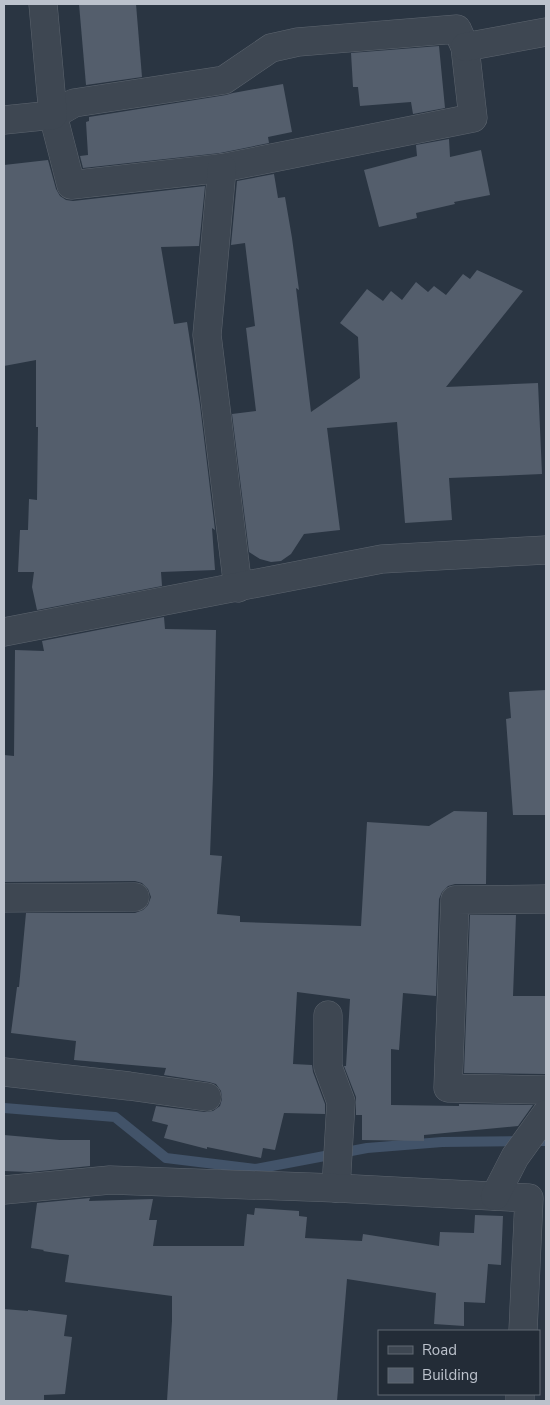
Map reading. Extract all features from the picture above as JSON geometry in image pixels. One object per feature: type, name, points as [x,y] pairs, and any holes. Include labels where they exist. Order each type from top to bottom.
[{"type":"street","points":[[4,120],[53,115],[74,104],[224,80],[271,48],[298,42],[457,29],[465,47],[473,118],[222,168],[71,185],[53,115],[43,4]]},
{"type":"street","points":[[465,47],[546,32]]},
{"type":"street","points":[[222,168],[207,335],[238,588]]},
{"type":"street","points":[[4,632],[382,559],[546,550]]},
{"type":"street","points":[[4,898],[135,897]]},
{"type":"street","points":[[546,899],[455,900],[448,1088],[546,1090]]},
{"type":"street","points":[[328,1015],[328,1067],[341,1102],[336,1188]]},
{"type":"street","points":[[4,1072],[129,1086],[207,1098]]},
{"type":"street","points":[[495,1196],[515,1157],[546,1114]]},
{"type":"street","points":[[4,1190],[110,1180],[336,1188],[528,1198],[523,1330]]},
{"type":"building","points":[[79,4],[136,4],[142,77],[86,85]]},
{"type":"building","points":[[439,46],[445,108],[413,114],[411,102],[360,106],[358,87],[353,87],[351,53]]},
{"type":"building","points":[[283,84],[292,132],[268,137],[269,143],[220,153],[83,168],[80,156],[88,155],[86,122],[89,121],[89,117]]},
{"type":"building","points":[[449,139],[450,157],[481,150],[490,195],[454,202],[455,204],[416,213],[417,218],[379,227],[364,170],[417,156],[416,145]]},
{"type":"building","points":[[48,160],[56,189],[60,196],[66,200],[73,201],[205,186],[199,246],[161,247],[174,324],[187,322],[200,405],[215,530],[212,528],[215,570],[161,572],[162,586],[37,610],[32,587],[34,572],[18,572],[20,530],[28,530],[29,499],[37,500],[38,427],[36,427],[36,360],[4,366],[4,165]]},
{"type":"building","points":[[274,174],[278,198],[285,197],[292,238],[311,412],[360,378],[358,337],[340,323],[367,289],[383,301],[391,291],[402,300],[416,282],[428,292],[434,286],[446,295],[463,274],[470,279],[477,270],[523,291],[446,387],[538,383],[542,474],[449,478],[452,520],[405,523],[397,422],[327,428],[340,530],[304,534],[291,554],[281,561],[271,562],[260,559],[249,552],[232,414],[256,411],[246,328],[255,326],[245,243],[231,245],[237,181]]},
{"type":"building","points":[[164,617],[165,629],[216,630],[210,855],[222,856],[217,914],[240,916],[240,922],[361,926],[367,822],[429,826],[454,811],[487,812],[486,884],[455,884],[448,886],[442,892],[439,899],[436,996],[403,993],[399,1050],[391,1049],[391,1105],[533,1105],[518,1126],[424,1135],[424,1141],[362,1140],[362,1115],[356,1115],[356,1097],[344,1066],[346,1066],[350,999],[297,992],[293,1064],[312,1065],[325,1104],[325,1114],[284,1113],[275,1150],[263,1148],[261,1158],[207,1147],[207,1149],[164,1138],[168,1125],[152,1121],[156,1106],[205,1112],[213,1111],[220,1106],[222,1099],[221,1091],[216,1084],[164,1075],[166,1068],[74,1060],[76,1041],[11,1033],[17,987],[19,987],[26,913],[135,913],[143,910],[148,905],[151,897],[148,889],[142,883],[135,881],[4,882],[4,755],[14,756],[15,650],[44,651],[42,641]]},
{"type":"building","points":[[546,690],[546,815],[513,815],[506,719],[511,718],[509,692]]},
{"type":"building","points":[[470,915],[516,915],[513,996],[546,996],[546,1074],[464,1073]]},
{"type":"building","points":[[4,1135],[60,1140],[90,1140],[90,1166],[30,1172],[4,1171]]},
{"type":"building","points":[[90,1198],[89,1201],[153,1199],[149,1220],[157,1220],[153,1246],[244,1246],[247,1214],[254,1215],[255,1208],[299,1211],[299,1216],[307,1217],[305,1238],[362,1241],[363,1234],[439,1246],[440,1232],[474,1233],[475,1215],[503,1216],[501,1265],[488,1264],[485,1303],[464,1302],[464,1326],[434,1324],[436,1293],[347,1279],[337,1401],[167,1401],[172,1296],[65,1282],[69,1255],[31,1248],[37,1203]]},
{"type":"building","points":[[4,1309],[67,1315],[64,1336],[72,1337],[65,1394],[44,1395],[44,1401],[4,1401]]},
{"type":"waterway","points":[[4,1108],[115,1117],[166,1158],[256,1169],[367,1148],[442,1142],[546,1141]]}]
